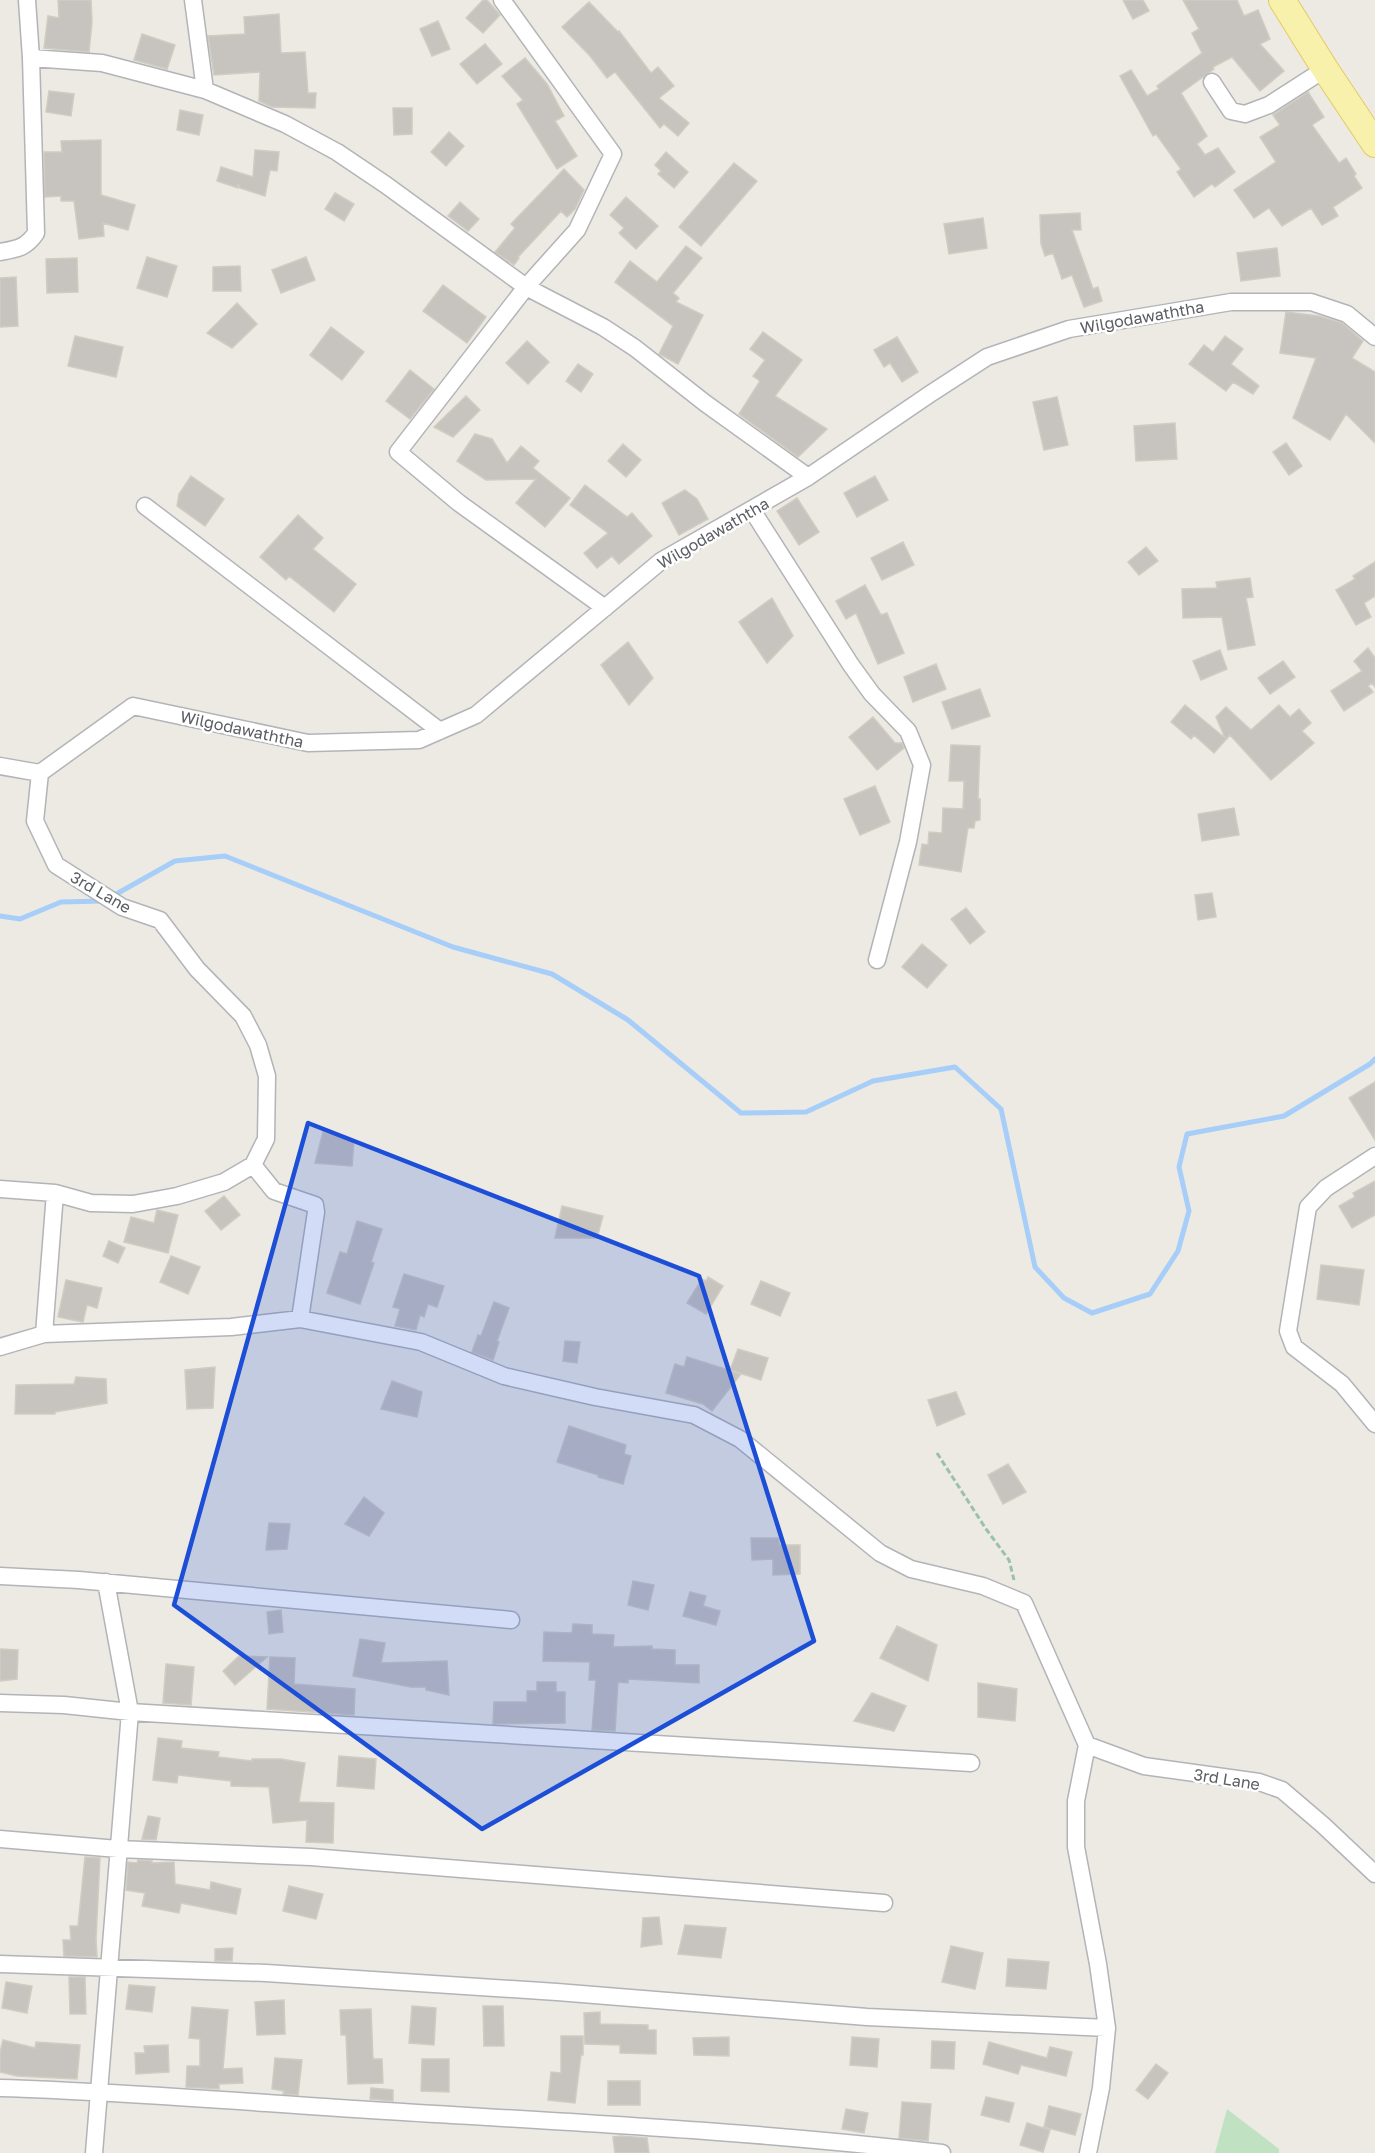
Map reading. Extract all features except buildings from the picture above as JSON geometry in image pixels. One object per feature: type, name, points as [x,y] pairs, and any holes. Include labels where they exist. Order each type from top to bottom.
[{"type":"main road","points":[[1282,0],[1375,144]]},
{"type":"street","points":[[0,252],[19,249],[29,244],[36,233],[27,0]]},
{"type":"street","points":[[193,0],[205,90]]},
{"type":"street","points":[[502,0],[613,154],[577,230],[526,287],[398,452],[459,502],[605,608]]},
{"type":"street","points":[[31,58],[102,63],[205,90],[285,124],[337,152],[386,184],[526,287],[603,327],[634,348],[705,403],[808,477]]},
{"type":"street","points":[[1212,82],[1231,111],[1245,114],[1269,105],[1325,69]]},
{"type":"street","name":"Wilgodawaththa","points":[[40,773],[133,706],[308,743],[419,740],[440,731],[476,715],[661,561],[808,477],[987,357],[1069,329],[1231,302],[1311,302],[1347,314],[1375,337]]},
{"type":"street","points":[[145,506],[440,731]]},
{"type":"street","points":[[753,510],[850,665],[872,694],[908,731],[922,765],[908,842],[877,960]]},
{"type":"street","points":[[0,766],[40,773]]},
{"type":"street","name":"3rd Lane","points":[[40,773],[34,821],[56,865],[122,908],[160,920],[197,969],[243,1016],[258,1046],[267,1076],[266,1139],[253,1165]]},
{"type":"street","points":[[1375,1156],[1326,1188],[1308,1208],[1288,1330],[1294,1347],[1342,1384],[1375,1424]]},
{"type":"street","points":[[0,1189],[55,1193],[91,1203],[134,1204],[177,1196],[224,1182],[253,1165],[274,1191],[315,1205],[316,1212],[300,1319]]},
{"type":"street","points":[[44,1334],[55,1193]]},
{"type":"street","points":[[0,1347],[44,1334],[231,1327],[300,1319],[421,1342],[504,1376],[595,1397],[694,1415],[740,1439],[880,1553],[910,1569],[983,1586],[1024,1603],[1087,1745],[1076,1801],[1076,1847],[1098,1964],[1107,2028],[1101,2088],[1088,2153]]},
{"type":"street","points":[[0,1576],[106,1582],[511,1620]]},
{"type":"street","points":[[94,2153],[130,1712],[106,1582]]},
{"type":"street","points":[[0,1703],[64,1705],[130,1712],[971,1763]]},
{"type":"street","name":"3rd Lane","points":[[1087,1745],[1144,1766],[1259,1782],[1282,1790],[1375,1874]]},
{"type":"street","points":[[0,1839],[118,1849],[311,1857],[884,1903]]},
{"type":"street","points":[[0,1964],[266,1973],[557,1992],[867,2017],[1107,2028]]},
{"type":"street","points":[[0,2088],[99,2091],[202,2100],[609,2124],[851,2142],[942,2153]]},
{"type":"path","points":[[937,1453],[1009,1560],[1014,1580]]},
{"type":"highlighted area","points":[[308,1123],[699,1276],[814,1641],[482,1829],[174,1605]]},
{"type":"green space","points":[[1227,2109],[1279,2149],[1279,2153],[1215,2153]]},
{"type":"waterway","points":[[111,897],[175,861],[225,856],[453,947],[552,974],[628,1020],[741,1113],[806,1112],[873,1081],[955,1067],[1001,1109],[1035,1267],[1064,1298],[1092,1313],[1150,1294],[1178,1251],[1189,1211],[1179,1167],[1187,1134],[1284,1116],[1375,1059]]},
{"type":"waterway","points":[[0,916],[20,919],[61,902],[103,901]]}]
